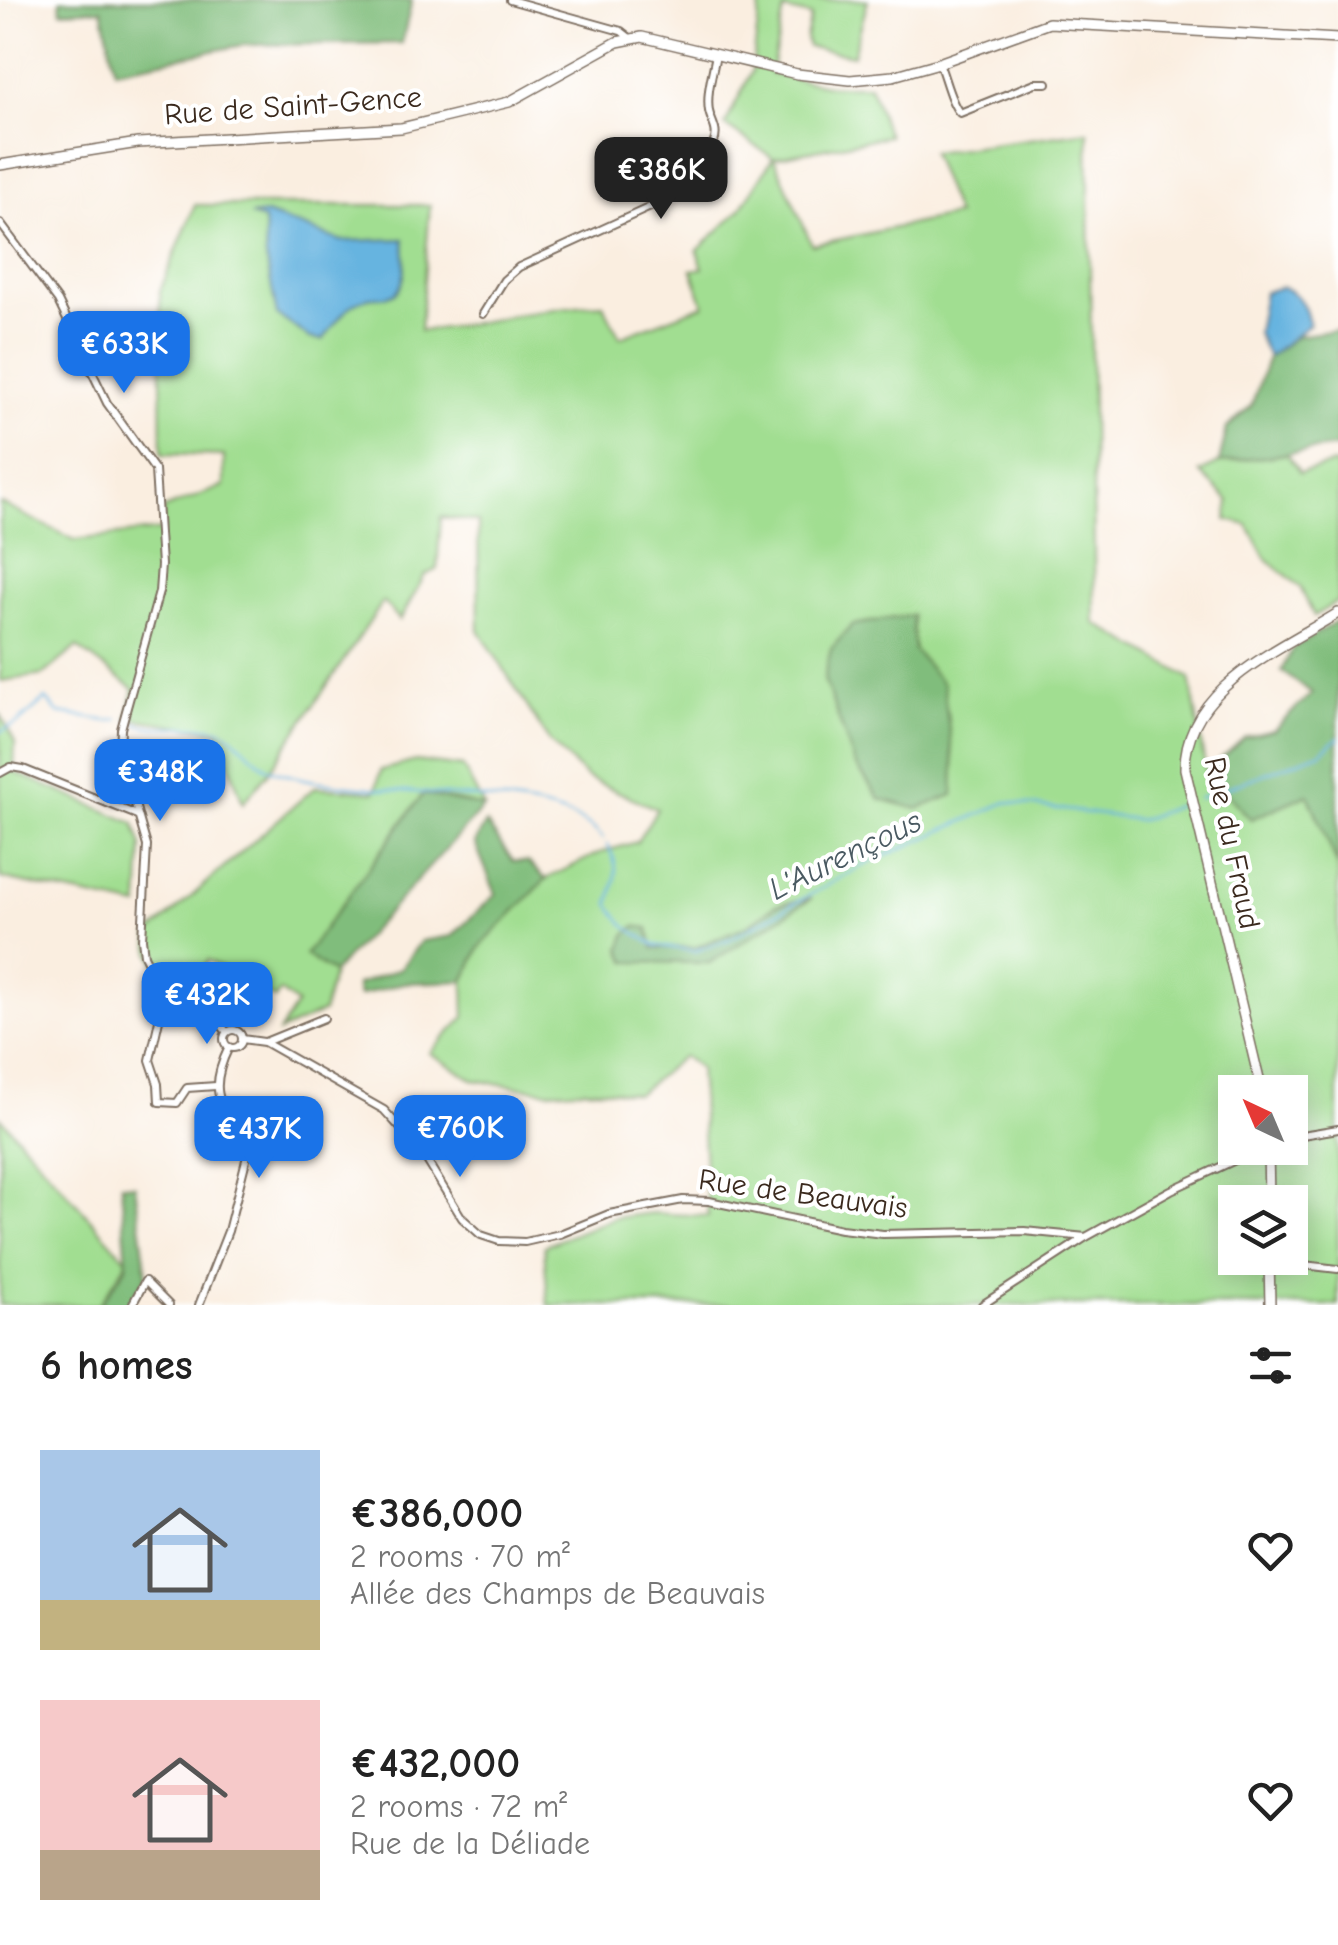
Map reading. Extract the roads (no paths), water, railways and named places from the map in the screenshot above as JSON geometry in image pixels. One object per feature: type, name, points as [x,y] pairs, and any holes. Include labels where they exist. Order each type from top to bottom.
[{"type":"street","points":[[510,0],[604,25],[630,38],[657,39],[797,74],[850,80],[894,76],[939,64],[1049,23],[1338,39]]},
{"type":"street","name":"Rue de Saint-Gence","points":[[0,165],[138,143],[401,128],[510,102],[630,38]]},
{"type":"street","points":[[483,314],[504,280],[518,267],[668,199],[683,184],[714,142],[716,129],[708,99],[716,54]]},
{"type":"street","points":[[939,64],[953,105],[960,113],[1036,83],[1047,83]]},
{"type":"street","points":[[0,224],[58,301],[107,403],[156,470],[159,592],[121,729],[120,752],[147,846],[142,939],[144,955],[158,983],[159,1020],[150,1060],[159,1102],[178,1103],[187,1088],[216,1086]]},
{"type":"street","name":"Rue du Fraud","points":[[1258,1075],[1185,757],[1198,719],[1216,693],[1338,613]]},
{"type":"street","points":[[0,773],[11,767],[23,769],[138,815]]},
{"type":"street","points":[[158,983],[217,1021],[227,1032]]},
{"type":"street","points":[[264,1042],[324,1018]]},
{"type":"street","points":[[227,1032],[238,1031],[242,1039],[238,1047],[229,1047]]},
{"type":"street","points":[[227,1032],[224,1040],[229,1047]]},
{"type":"street","name":"Rue de Beauvais","points":[[242,1039],[264,1042],[384,1110],[421,1150],[462,1218],[481,1236],[499,1241],[525,1242],[560,1234],[609,1214],[684,1200],[709,1201],[883,1234],[1024,1231],[1086,1237]]},
{"type":"street","points":[[199,1305],[228,1231],[248,1148],[216,1094],[229,1047]]},
{"type":"street","points":[[1308,1134],[1338,1129]]},
{"type":"street","points":[[982,1305],[1086,1237],[1223,1165]]},
{"type":"street","points":[[1308,1265],[1338,1269]]},
{"type":"street","points":[[1269,1275],[1270,1305]]},
{"type":"street","points":[[132,1305],[145,1281],[169,1305]]},
{"type":"water","points":[[266,214],[342,241],[404,239],[400,288],[387,296],[367,298],[351,306],[323,340],[310,338],[277,315],[266,258],[264,220],[250,216]]},
{"type":"water","points":[[1282,287],[1301,302],[1309,325],[1268,357],[1257,333],[1264,292]]},
{"type":"waterway","name":"L'Aurençous","points":[[0,732],[18,723],[46,699],[58,713],[108,721],[119,719]]},
{"type":"waterway","name":"L'Aurençous","points":[[128,720],[152,727],[218,729],[272,770],[314,781],[507,801],[553,810],[591,827],[603,839]]},
{"type":"waterway","name":"L'Aurençous","points":[[1199,798],[1320,753],[1338,738]]},
{"type":"waterway","name":"L'Aurençous","points":[[607,845],[616,874],[609,904],[625,926],[654,945],[695,951],[730,939],[864,865],[1007,802],[1141,820],[1177,806]]}]
